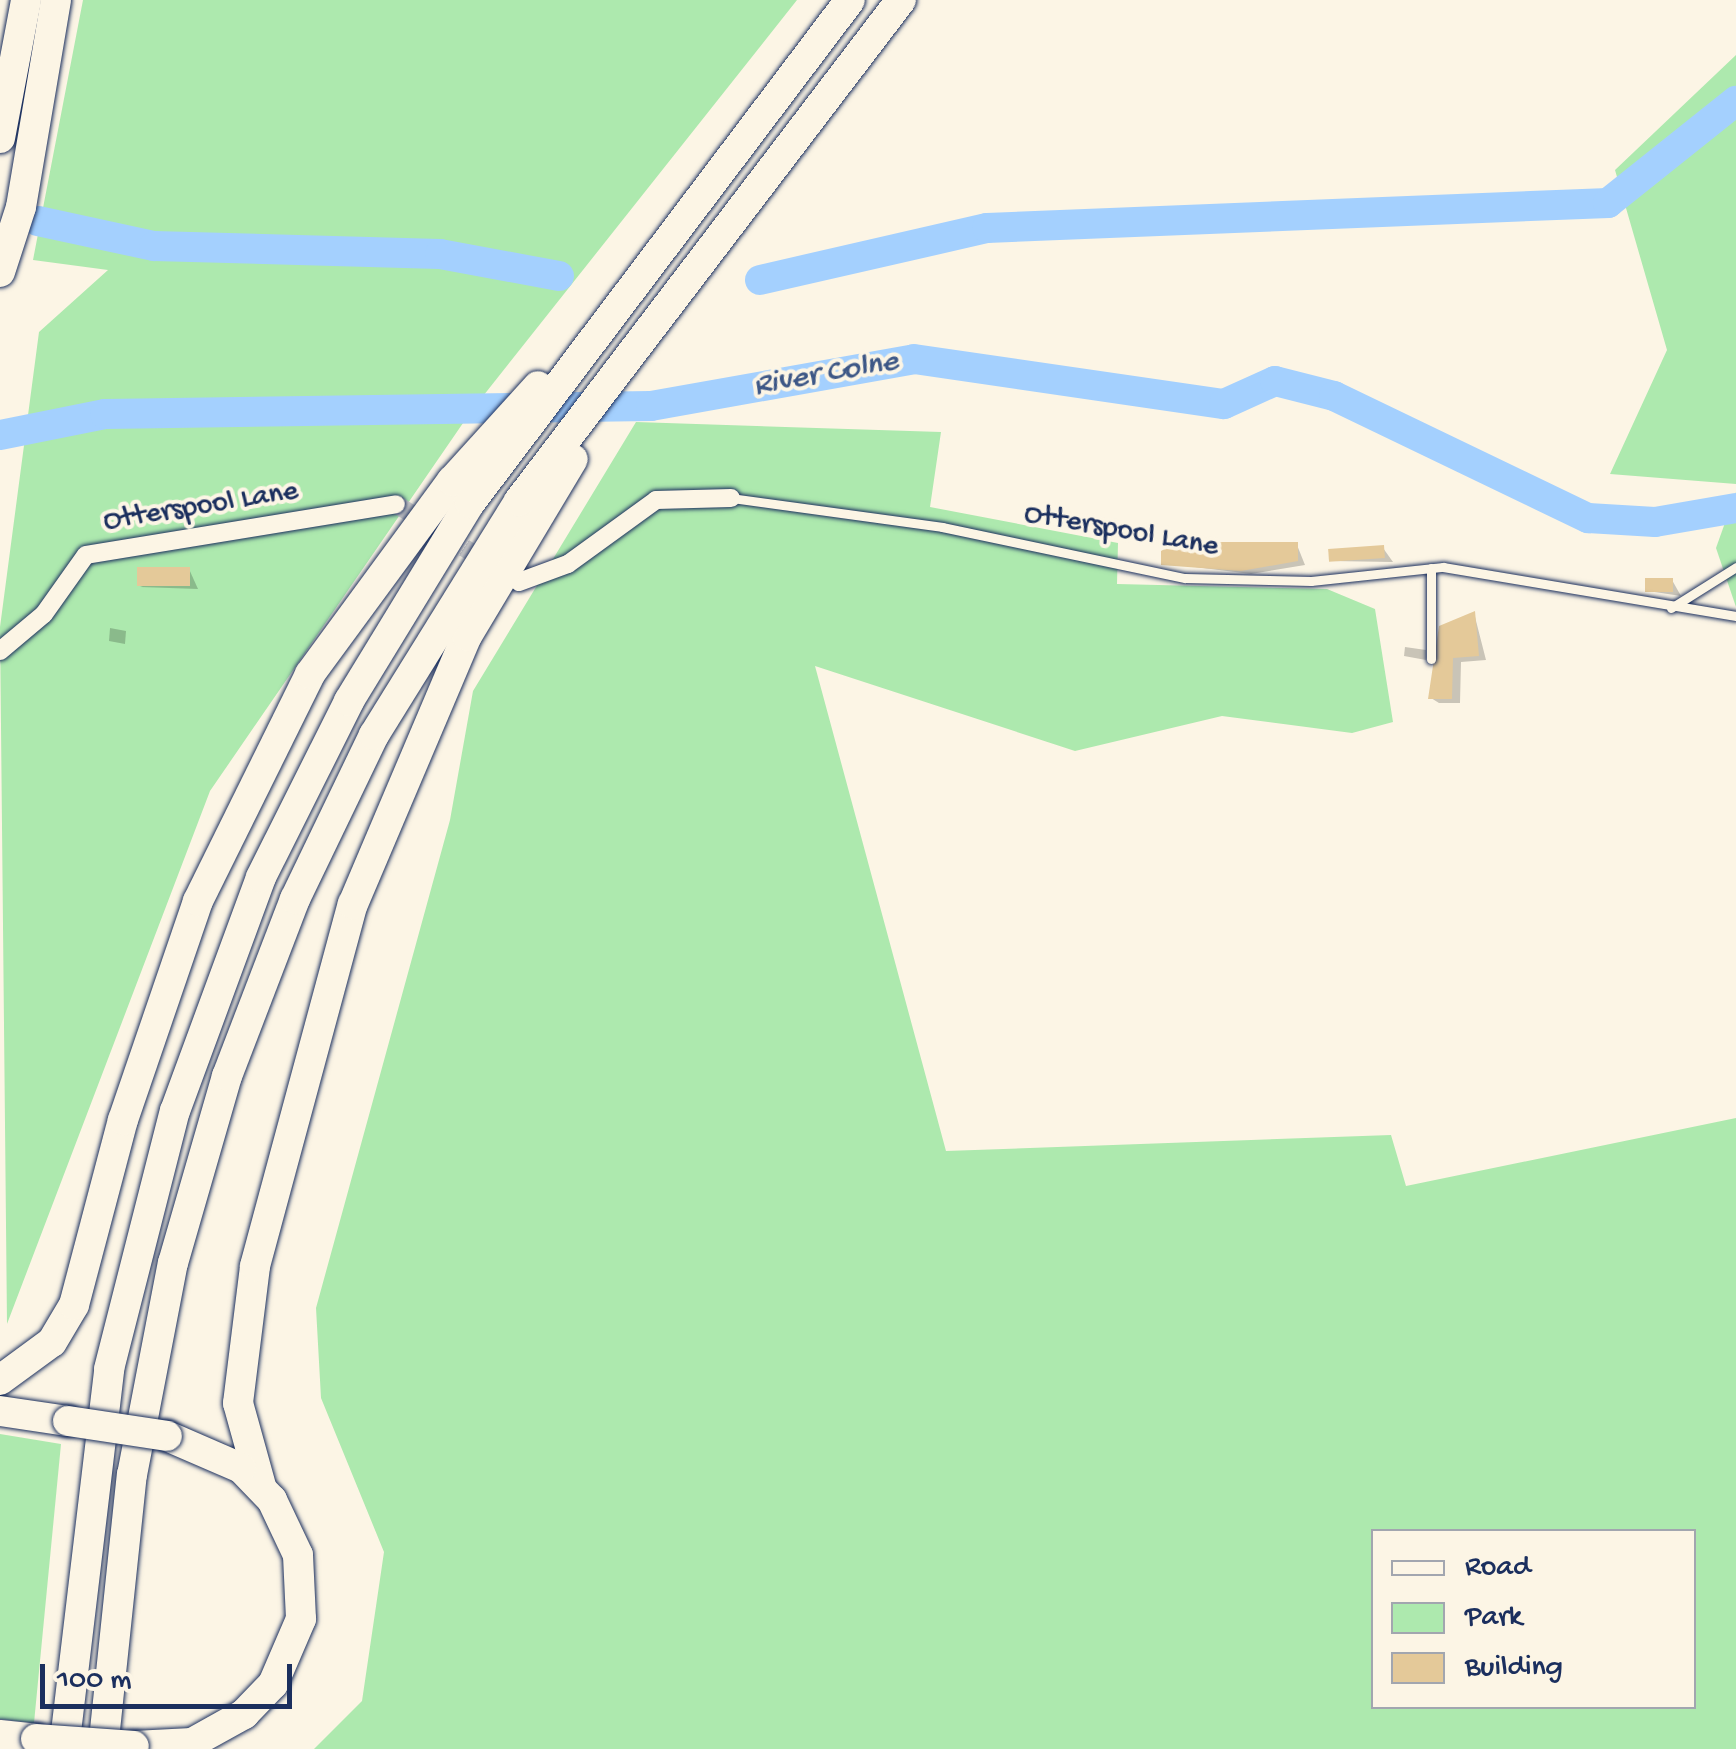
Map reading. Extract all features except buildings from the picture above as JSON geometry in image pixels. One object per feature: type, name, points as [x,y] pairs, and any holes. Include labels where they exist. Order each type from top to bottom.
[{"type":"highway","points":[[0,138],[26,0]]},
{"type":"highway","points":[[0,272],[22,207],[56,0]]},
{"type":"highway","points":[[0,1380],[66,1320],[198,901],[310,674],[500,440],[580,350],[850,0]]},
{"type":"highway","points":[[219,1749],[261,1698],[295,1642],[303,1596],[292,1534],[261,1486],[238,1404],[256,1266],[352,904],[467,636],[628,350],[900,0]]},
{"type":"highway","points":[[50,1744],[109,1369],[140,1232],[216,988],[349,701],[500,440]]},
{"type":"highway","points":[[118,1748],[152,1364],[227,1076],[295,899],[374,735],[574,442]]},
{"type":"highway","points":[[0,1411],[167,1436],[219,1455],[261,1486]]},
{"type":"highway","points":[[0,1735],[50,1744],[118,1748],[192,1743],[261,1698]]},
{"type":"street","name":"Otterspool Lane","points":[[519,582],[568,564],[656,500],[730,498]]},
{"type":"street","name":"Otterspool Lane","points":[[0,651],[44,614],[86,555],[396,504]]},
{"type":"lane","name":"Otterspool Lane","points":[[730,498],[942,527],[1184,578],[1311,581],[1431,568],[1736,616]]},
{"type":"lane","points":[[1670,608],[1736,567]]},
{"type":"lane","points":[[1431,568],[1431,660]]},
{"type":"green space","points":[[83,0],[797,0],[472,410],[210,791],[7,1324],[0,627],[39,332],[108,270],[33,260]]},
{"type":"green space","points":[[1736,55],[1736,484],[1610,474],[1667,350],[1615,170]]},
{"type":"green space","points":[[636,422],[941,432],[930,507],[1118,543],[1117,584],[1327,589],[1375,609],[1393,722],[1352,733],[1222,716],[1075,751],[815,666],[946,1151],[1391,1135],[1406,1186],[1736,1118],[1736,1749],[314,1749],[362,1701],[384,1552],[321,1398],[316,1308],[450,820],[473,691]]},
{"type":"green space","points":[[1736,492],[1736,607],[1716,548]]},
{"type":"green space","points":[[0,1434],[61,1444],[34,1723],[0,1719]]},
{"type":"waterway","points":[[760,280],[987,228],[1608,203],[1736,101]]},
{"type":"waterway","points":[[38,221],[154,246],[440,254],[559,276]]},
{"type":"waterway","name":"River Colne","points":[[0,435],[105,414],[651,406],[914,359],[1224,404],[1275,381],[1334,396],[1588,518],[1655,522],[1736,508]]},
{"type":"tunnel","points":[[396,504],[488,563]]}]
